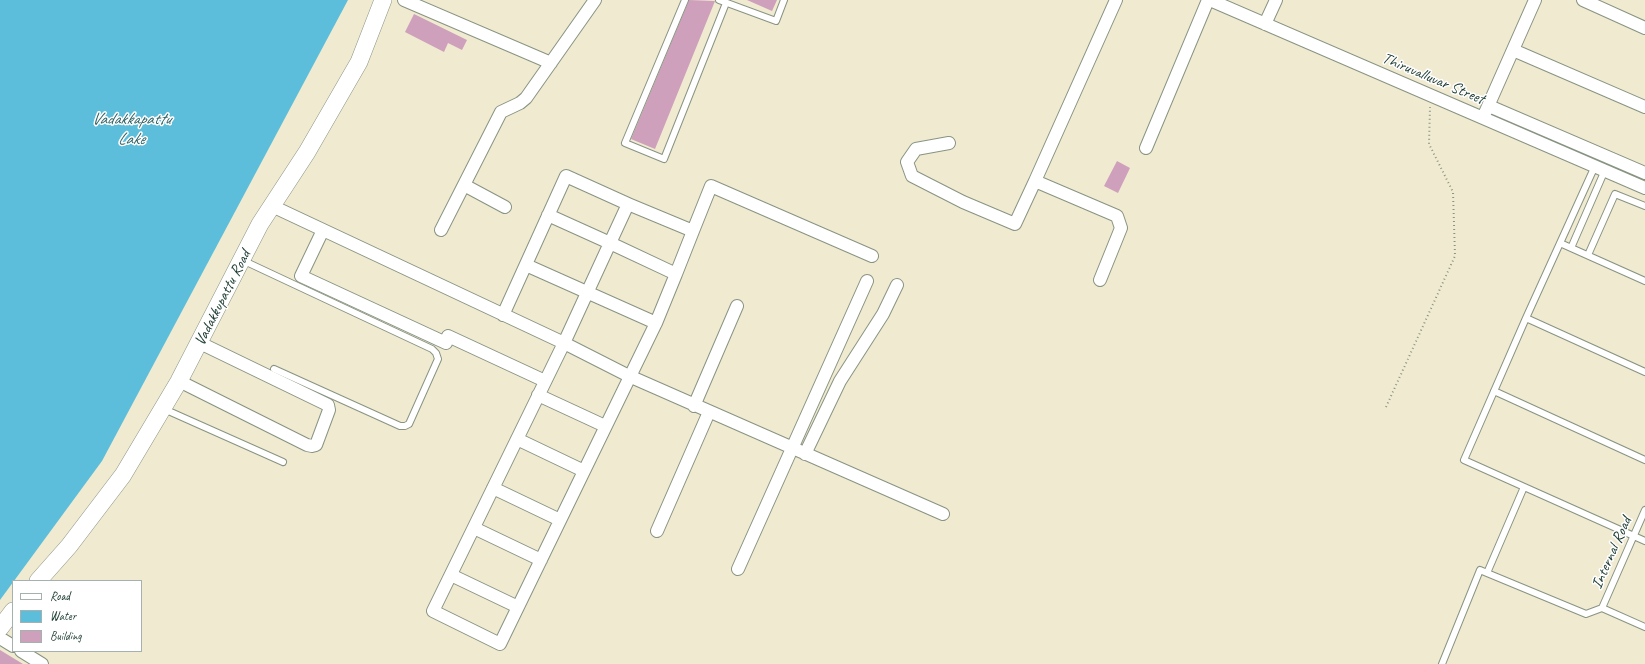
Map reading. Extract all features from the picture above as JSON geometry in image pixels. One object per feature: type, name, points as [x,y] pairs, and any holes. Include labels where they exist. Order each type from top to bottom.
[{"type":"street","name":"Vadakkupattu Road","points":[[39,580],[69,546],[123,476],[180,381],[260,224],[307,152],[359,62],[383,0]]},
{"type":"street","points":[[404,0],[551,63]]},
{"type":"street","points":[[441,230],[501,112],[520,103],[526,98],[595,0]]},
{"type":"street","points":[[949,143],[916,149],[907,162],[912,176],[963,202],[1015,224],[1116,0]]},
{"type":"street","points":[[1146,148],[1209,0]]},
{"type":"street","name":"Thiruvalluvar Street","points":[[1209,0],[1645,188]]},
{"type":"street","points":[[1265,24],[1276,0]]},
{"type":"street","points":[[1483,118],[1535,0]]},
{"type":"street","points":[[1582,0],[1645,28]]},
{"type":"street","points":[[1513,50],[1645,107]]},
{"type":"street","points":[[1489,106],[1644,171]]},
{"type":"street","points":[[503,315],[566,176],[693,231]]},
{"type":"street","points":[[1035,181],[1117,216],[1121,228],[1100,280]]},
{"type":"street","points":[[464,185],[504,207]]},
{"type":"street","points":[[628,204],[564,343],[433,611],[500,644],[656,323],[711,186],[872,256]]},
{"type":"street","points":[[272,206],[564,343],[629,376],[694,406],[943,514]]},
{"type":"street","points":[[548,215],[676,274]]},
{"type":"street","points":[[323,230],[301,276],[446,342],[448,336],[546,380]]},
{"type":"street","points":[[526,265],[656,323]]},
{"type":"street","points":[[738,569],[867,281]]},
{"type":"street","points":[[805,454],[840,381],[883,314],[897,285]]},
{"type":"street","points":[[694,406],[737,306]]},
{"type":"street","points":[[180,381],[307,445],[316,445],[329,410],[328,406],[200,343]]},
{"type":"street","points":[[538,395],[605,426]]},
{"type":"street","points":[[657,531],[709,412]]},
{"type":"street","points":[[517,439],[584,471]]},
{"type":"street","points":[[493,488],[560,520]]},
{"type":"street","points":[[474,528],[541,560]]},
{"type":"street","points":[[451,575],[518,607]]},
{"type":"street","points":[[0,628],[12,612]]},
{"type":"street","points":[[0,638],[12,645]]},
{"type":"street","points":[[23,652],[42,664]]},
{"type":"lane","points":[[685,0],[625,143],[664,159],[726,3]]},
{"type":"lane","points":[[719,0],[776,21],[784,0]]},
{"type":"lane","points":[[1600,168],[1560,243],[1464,460],[1645,541]]},
{"type":"lane","points":[[1571,248],[1600,168]]},
{"type":"lane","points":[[1588,255],[1615,194],[1645,206]]},
{"type":"lane","points":[[1560,243],[1645,281]]},
{"type":"lane","points":[[242,260],[432,349],[436,353],[438,359],[409,424],[405,426],[400,426],[274,369]]},
{"type":"lane","points":[[1526,318],[1645,372]]},
{"type":"lane","points":[[1494,391],[1645,460]]},
{"type":"lane","points":[[163,409],[283,462]]},
{"type":"lane","points":[[1487,573],[1524,487]]},
{"type":"lane","name":"Internal Road","points":[[1645,510],[1602,608],[1645,627]]},
{"type":"lane","points":[[1442,664],[1480,570],[1586,614],[1602,608]]},
{"type":"path","points":[[1386,407],[1455,256],[1453,192],[1429,144],[1430,95]]},
{"type":"water","name":"Vadakkapattu Lake","points":[[0,0],[348,0],[102,461],[15,580],[12,580],[12,584],[0,600]]},
{"type":"building","points":[[689,0],[715,1],[655,149],[631,139]]},
{"type":"building","points":[[747,0],[777,0],[772,11]]},
{"type":"building","points":[[414,14],[467,40],[462,50],[448,43],[444,52],[405,32]]},
{"type":"building","points":[[1117,161],[1130,168],[1118,193],[1104,186]]},
{"type":"building","points":[[0,650],[23,664],[0,664]]}]
